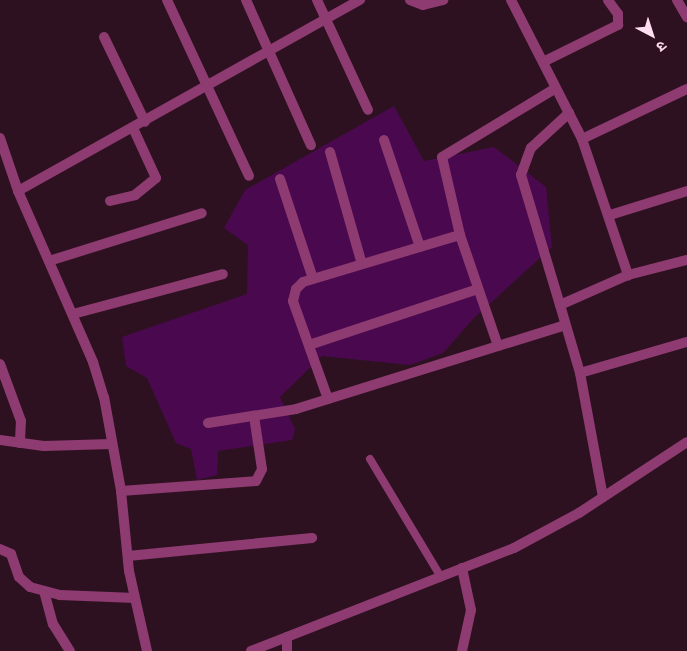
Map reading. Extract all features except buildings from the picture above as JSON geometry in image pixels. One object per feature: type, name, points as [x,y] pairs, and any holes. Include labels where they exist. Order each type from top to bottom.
[{"type":"street","points":[[167,0],[249,176]]},
{"type":"street","points":[[246,0],[272,52],[311,145]]},
{"type":"street","points":[[317,0],[368,110]]},
{"type":"street","points":[[18,191],[272,52],[360,0]]},
{"type":"street","points":[[410,0],[423,5],[443,0]]},
{"type":"street","points":[[511,0],[582,140],[610,215],[628,275]]},
{"type":"street","points":[[542,62],[618,25],[618,14],[608,0]]},
{"type":"street","points":[[677,0],[687,16]]},
{"type":"street","points":[[104,37],[145,122]]},
{"type":"street","points":[[498,346],[460,234],[442,157],[556,88]]},
{"type":"street","points":[[582,140],[687,89]]},
{"type":"street","points":[[569,113],[531,148],[521,175],[580,373],[603,497]]},
{"type":"street","points":[[110,201],[136,195],[156,178],[133,128]]},
{"type":"street","points":[[0,138],[18,191],[73,314],[104,397],[121,491],[135,598],[147,651]]},
{"type":"street","points":[[384,140],[420,246]]},
{"type":"street","points":[[330,152],[362,264]]},
{"type":"street","points":[[280,180],[313,279]]},
{"type":"street","points":[[610,215],[687,191]]},
{"type":"street","points":[[50,261],[202,213]]},
{"type":"street","points":[[328,399],[293,301],[296,288],[313,279],[460,234]]},
{"type":"street","points":[[560,305],[628,275],[687,260]]},
{"type":"street","points":[[73,314],[223,274]]},
{"type":"street","points":[[309,345],[478,289]]},
{"type":"street","points":[[208,423],[296,409],[565,324]]},
{"type":"street","points":[[580,373],[687,342]]},
{"type":"street","points":[[0,364],[21,421],[20,443]]},
{"type":"street","points":[[121,491],[256,481],[262,469],[254,416]]},
{"type":"street","points":[[0,440],[44,446],[111,444]]},
{"type":"street","points":[[252,651],[514,548],[603,497],[687,442]]},
{"type":"street","points":[[128,556],[312,538]]},
{"type":"street","points":[[0,550],[11,554],[24,584],[60,595],[135,598]]},
{"type":"street","points":[[462,568],[471,610],[462,651]]},
{"type":"street","points":[[44,591],[53,624],[70,651]]},
{"type":"street","points":[[287,637],[287,651]]},
{"type":"lane","points":[[370,459],[441,577]]},
{"type":"shaded area","points":[[394,106],[424,161],[494,147],[546,187],[552,247],[473,319],[443,353],[410,365],[322,356],[280,397],[295,429],[292,440],[218,451],[217,475],[197,480],[191,449],[176,443],[147,378],[126,366],[122,337],[247,294],[248,245],[224,228],[245,190]]}]
